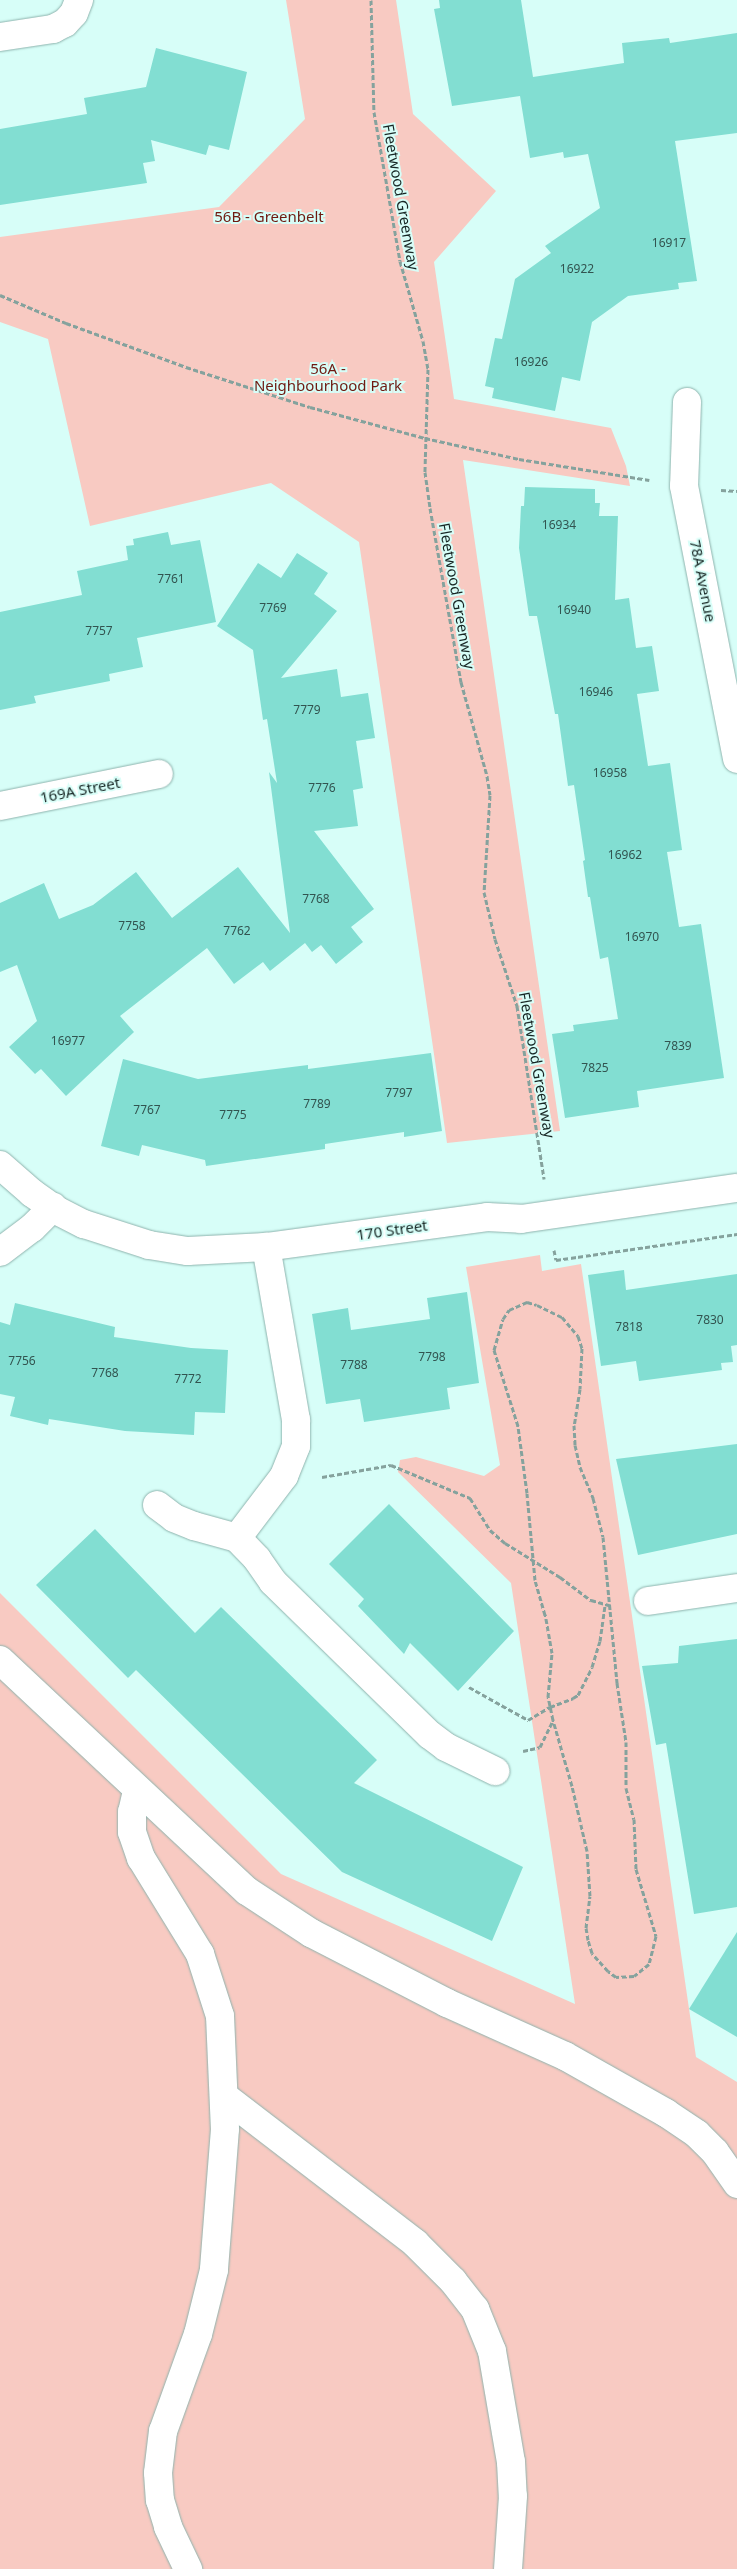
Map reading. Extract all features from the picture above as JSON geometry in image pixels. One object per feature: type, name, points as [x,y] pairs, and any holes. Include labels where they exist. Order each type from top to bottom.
[{"type":"street","points":[[0,37],[54,29],[65,23],[74,13],[79,0]]},
{"type":"street","name":"78A Avenue","points":[[687,402],[684,486],[736,744]]},
{"type":"street","name":"169A Street","points":[[0,806],[159,774]]},
{"type":"street","name":"170 Street","points":[[0,1165],[32,1193],[84,1224],[149,1245],[188,1251],[266,1247],[487,1217],[521,1219],[737,1188]]},
{"type":"street","points":[[0,1252],[32,1228],[53,1207]]},
{"type":"street","points":[[236,1538],[277,1486],[291,1462],[297,1434],[266,1247]]},
{"type":"street","points":[[157,1506],[174,1518],[236,1538],[257,1559],[273,1582],[430,1735],[446,1746],[496,1771]]},
{"type":"street","points":[[648,1601],[737,1588]]},
{"type":"street","points":[[0,1660],[247,1891],[311,1933],[447,2003],[565,2056],[666,2113],[697,2134],[735,2178]]},
{"type":"street","points":[[137,1790],[132,1812],[132,1832],[141,1858],[200,1954],[220,2016],[225,2097],[214,2270],[198,2334],[163,2432],[159,2453],[160,2500],[168,2527],[188,2569]]},
{"type":"street","points":[[225,2097],[415,2243],[453,2281],[475,2309],[492,2351],[511,2462],[513,2496],[508,2569]]},
{"type":"path","name":"Fleetwood Greenway","points":[[371,0],[374,112],[400,261],[423,341],[428,369],[425,472],[457,657],[469,715],[487,776],[490,795],[484,864],[484,892],[488,915],[518,1006],[545,1182]]},
{"type":"path","points":[[0,295],[66,324],[247,388],[425,438],[519,459],[653,480]]},
{"type":"path","points":[[715,489],[737,491]]},
{"type":"path","points":[[553,1241],[556,1260],[737,1234]]},
{"type":"path","points":[[527,1302],[537,1304],[562,1317],[578,1336],[582,1348],[581,1375],[574,1425],[575,1445],[580,1467],[598,1513],[610,1606],[617,1683],[626,1742],[626,1788],[634,1820],[636,1869],[656,1936],[649,1964],[634,1976],[616,1976],[608,1971],[592,1953],[588,1940],[586,1928],[590,1896],[587,1851],[548,1697],[552,1653],[545,1615],[536,1591],[534,1560],[518,1426],[494,1350],[503,1318],[509,1310],[527,1302]]},
{"type":"path","points":[[277,1486],[391,1465],[401,1467],[470,1498],[496,1536],[591,1600],[610,1606],[648,1601]]},
{"type":"path","points":[[469,1687],[528,1720],[550,1707],[573,1698],[581,1690],[592,1667],[600,1641],[605,1605]]},
{"type":"path","points":[[517,1750],[530,1751],[540,1746],[553,1720]]},
{"type":"green space","name":"56A - Neighbourhood Park","points":[[286,0],[396,0],[413,114],[496,191],[434,262],[454,399],[611,428],[626,466],[630,486],[463,460],[560,1131],[447,1143],[359,542],[271,483],[90,526],[48,339],[0,322],[0,237],[219,207],[305,119]]},
{"type":"green space","points":[[540,1255],[542,1271],[581,1264],[696,2057],[737,2082],[737,2569],[0,2569],[0,1593],[281,1874],[575,2004],[511,1583],[398,1472],[400,1460],[416,1457],[484,1476],[500,1465],[466,1267]]},
{"type":"building","points":[[439,0],[521,0],[533,77],[624,63],[622,43],[669,38],[670,43],[737,33],[737,133],[675,141],[697,281],[678,283],[679,289],[628,296],[592,322],[580,381],[562,377],[555,411],[492,398],[494,388],[485,386],[495,338],[502,339],[515,279],[551,253],[545,246],[600,208],[588,154],[564,158],[563,152],[530,158],[520,96],[452,106],[434,9],[440,8]]},
{"type":"building","points":[[156,48],[247,72],[229,150],[209,145],[206,155],[151,140],[155,161],[143,163],[147,183],[0,205],[0,129],[87,114],[84,98],[146,87]]},
{"type":"building","points":[[525,487],[595,489],[595,503],[600,503],[599,516],[618,516],[615,600],[629,598],[636,648],[652,646],[659,691],[637,694],[648,766],[670,763],[682,850],[667,852],[679,927],[701,924],[724,1078],[637,1091],[639,1107],[565,1118],[552,1034],[574,1031],[573,1025],[618,1019],[608,957],[600,959],[590,897],[588,897],[583,861],[585,860],[574,785],[568,786],[558,714],[555,714],[537,616],[529,616],[519,548],[521,506],[524,506]]},
{"type":"building","points":[[168,532],[171,545],[200,540],[216,622],[137,638],[143,667],[109,674],[110,681],[34,696],[36,703],[0,710],[0,612],[82,595],[77,571],[128,560],[126,546],[134,545],[133,539]]},
{"type":"building","points":[[297,553],[328,573],[314,594],[337,611],[281,678],[337,669],[341,697],[368,693],[375,738],[356,741],[363,788],[353,790],[358,826],[314,831],[374,909],[351,927],[363,942],[336,964],[321,945],[312,952],[305,943],[270,971],[263,962],[234,984],[207,948],[120,1016],[134,1032],[66,1096],[41,1069],[35,1074],[9,1047],[37,1021],[17,965],[0,972],[0,903],[44,883],[59,919],[93,905],[136,872],[172,918],[238,867],[290,933],[269,772],[277,783],[267,719],[263,720],[253,650],[217,626],[258,563],[281,578]]},
{"type":"building","points":[[431,1053],[442,1131],[404,1137],[404,1132],[325,1144],[325,1149],[206,1166],[205,1160],[142,1145],[139,1156],[101,1146],[123,1059],[198,1079],[308,1065],[308,1069]]},
{"type":"building","points":[[624,1270],[626,1290],[737,1274],[737,1345],[731,1346],[733,1362],[721,1363],[722,1370],[639,1381],[636,1361],[601,1366],[588,1275]]},
{"type":"building","points":[[467,1292],[479,1383],[447,1388],[450,1409],[364,1422],[360,1399],[326,1404],[312,1314],[348,1308],[351,1330],[430,1319],[427,1298]]},
{"type":"building","points":[[15,1303],[115,1327],[114,1337],[191,1348],[228,1350],[225,1413],[195,1412],[194,1435],[125,1431],[49,1419],[48,1425],[10,1416],[15,1397],[0,1394],[0,1322],[10,1325]]},
{"type":"building","points":[[737,1444],[737,1534],[638,1555],[616,1459]]},
{"type":"building","points":[[389,1504],[514,1631],[458,1691],[410,1643],[404,1654],[358,1606],[364,1599],[329,1564]]},
{"type":"building","points":[[95,1529],[195,1633],[221,1607],[377,1760],[354,1783],[523,1867],[492,1941],[342,1872],[136,1670],[128,1678],[36,1585]]},
{"type":"building","points":[[737,1639],[737,1907],[694,1914],[666,1743],[656,1745],[642,1666],[678,1663],[679,1646]]},
{"type":"building","points":[[737,1932],[737,2037],[689,2009]]},
{"type":"park label","name":"56B - Greenbelt","points":[[269,217]]}]
